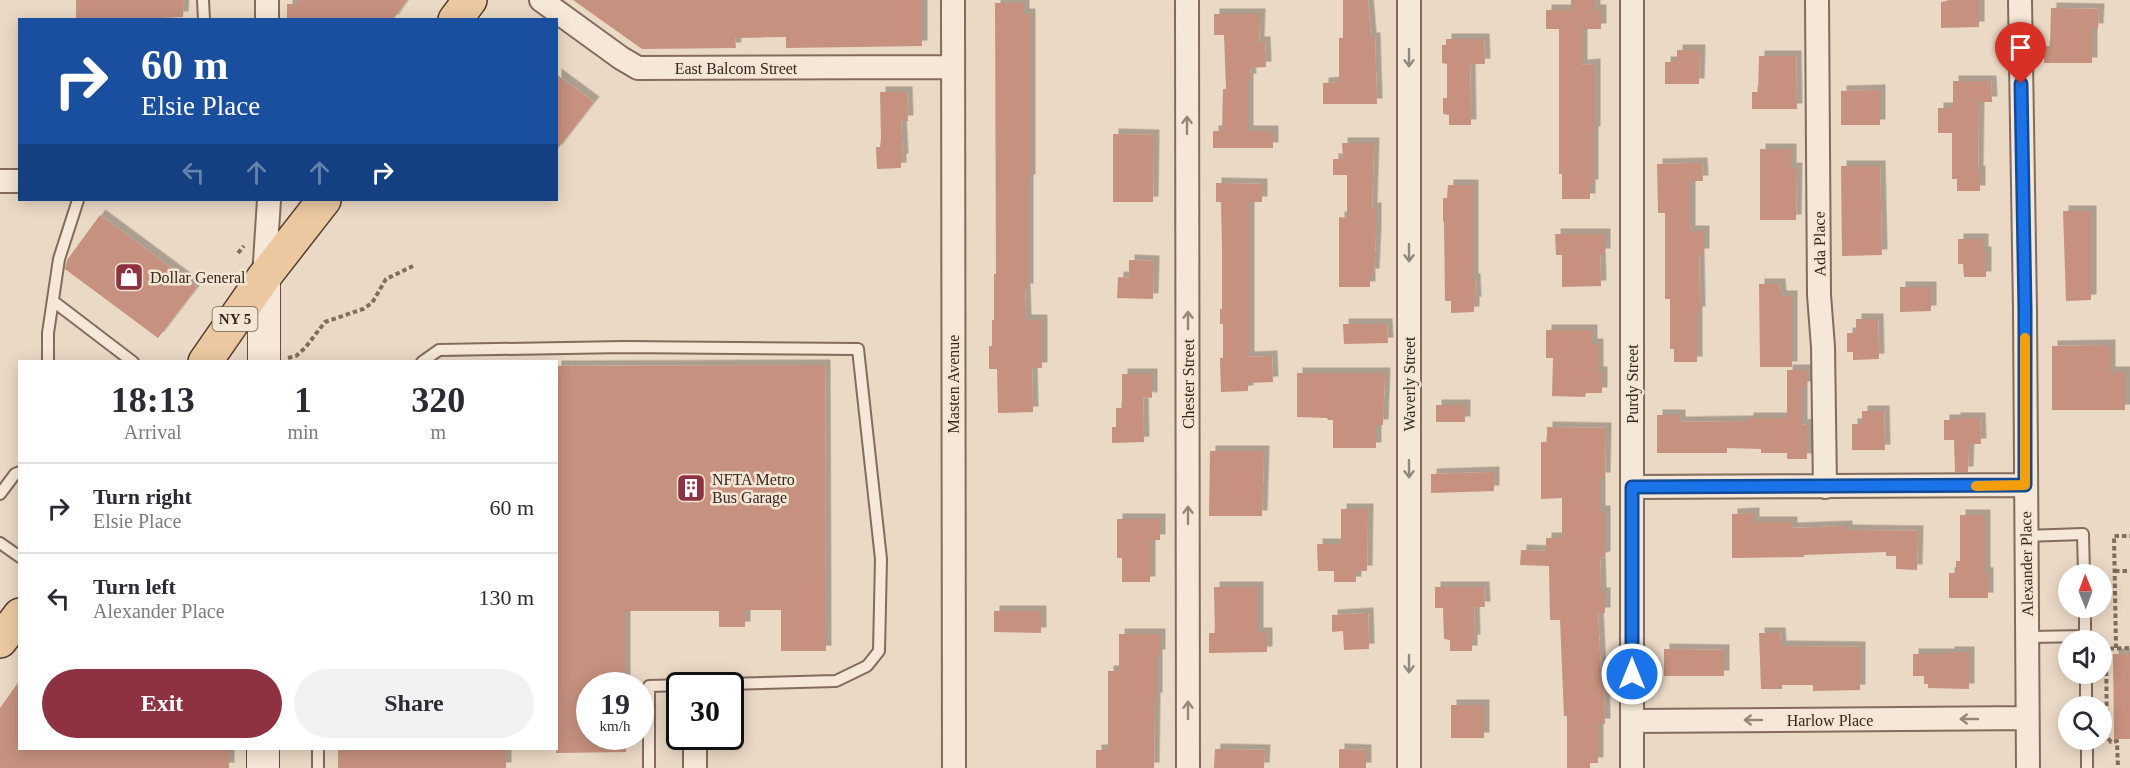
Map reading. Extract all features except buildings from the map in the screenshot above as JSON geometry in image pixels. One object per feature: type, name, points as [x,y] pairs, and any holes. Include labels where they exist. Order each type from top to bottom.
[{"type":"main road","points":[[457,18],[470,0]]},
{"type":"main road","name":"NY 5","points":[[206,360],[264,276],[323,201]]},
{"type":"main road","points":[[0,641],[18,618]]},
{"type":"street","points":[[267,0],[267,18]]},
{"type":"street","name":"East Balcom Street","points":[[541,0],[638,68],[953,67]]},
{"type":"street","name":"Masten Avenue","points":[[953,0],[954,768]]},
{"type":"street","name":"Chester Street","points":[[1187,0],[1188,768]]},
{"type":"street","name":"Waverly Street","points":[[1409,0],[1409,768]]},
{"type":"street","name":"Purdy Street","points":[[1632,0],[1632,768]]},
{"type":"street","name":"Ada Place","points":[[1816,0],[1819,295],[1823,347],[1825,487]]},
{"type":"street","name":"Alexander Place","points":[[2020,0],[2028,768]]},
{"type":"street","points":[[0,181],[18,181]]},
{"type":"street","points":[[268,201],[264,276],[274,360]]},
{"type":"street","points":[[1632,487],[2025,485]]},
{"type":"street","name":"Harlow Place","points":[[1632,721],[2027,718]]},
{"type":"street","points":[[263,750],[263,768]]},
{"type":"street","points":[[694,750],[695,768]]},
{"type":"lane","points":[[203,0],[204,18]]},
{"type":"lane","points":[[48,360],[48,333],[59,259],[78,201]]},
{"type":"lane","points":[[53,301],[130,360]]},
{"type":"lane","points":[[425,360],[439,350],[624,347],[858,349],[881,559],[879,651],[867,666],[836,681],[649,686],[649,768]]},
{"type":"lane","points":[[0,494],[18,473]]},
{"type":"lane","points":[[2025,536],[2083,534],[2084,564]]},
{"type":"lane","points":[[0,543],[18,556]]},
{"type":"lane","points":[[2026,637],[2058,638]]},
{"type":"lane","points":[[318,750],[318,768]]},
{"type":"lane","points":[[2087,750],[2087,768]]},
{"type":"path","points":[[238,253],[244,246]]},
{"type":"path","points":[[274,360],[296,356],[325,322],[363,309],[372,303],[386,279],[413,266]]},
{"type":"path","points":[[2116,648],[2114,536],[2130,536]]},
{"type":"path","points":[[2115,571],[2130,571]]},
{"type":"path","points":[[2112,648],[2130,648]]},
{"type":"path","points":[[2108,684],[2107,737],[2111,742],[2117,741],[2118,768]]},
{"type":"slow traffic","points":[[1976,486],[2025,485],[2025,338]]},
{"type":"place","name":"Dollar General","points":[[129,277]]},
{"type":"place","name":"NFTA Metro Bus Garage","points":[[691,488]]},
{"type":"route","points":[[1632,674],[1632,487],[2025,485],[2021,84]]}]
